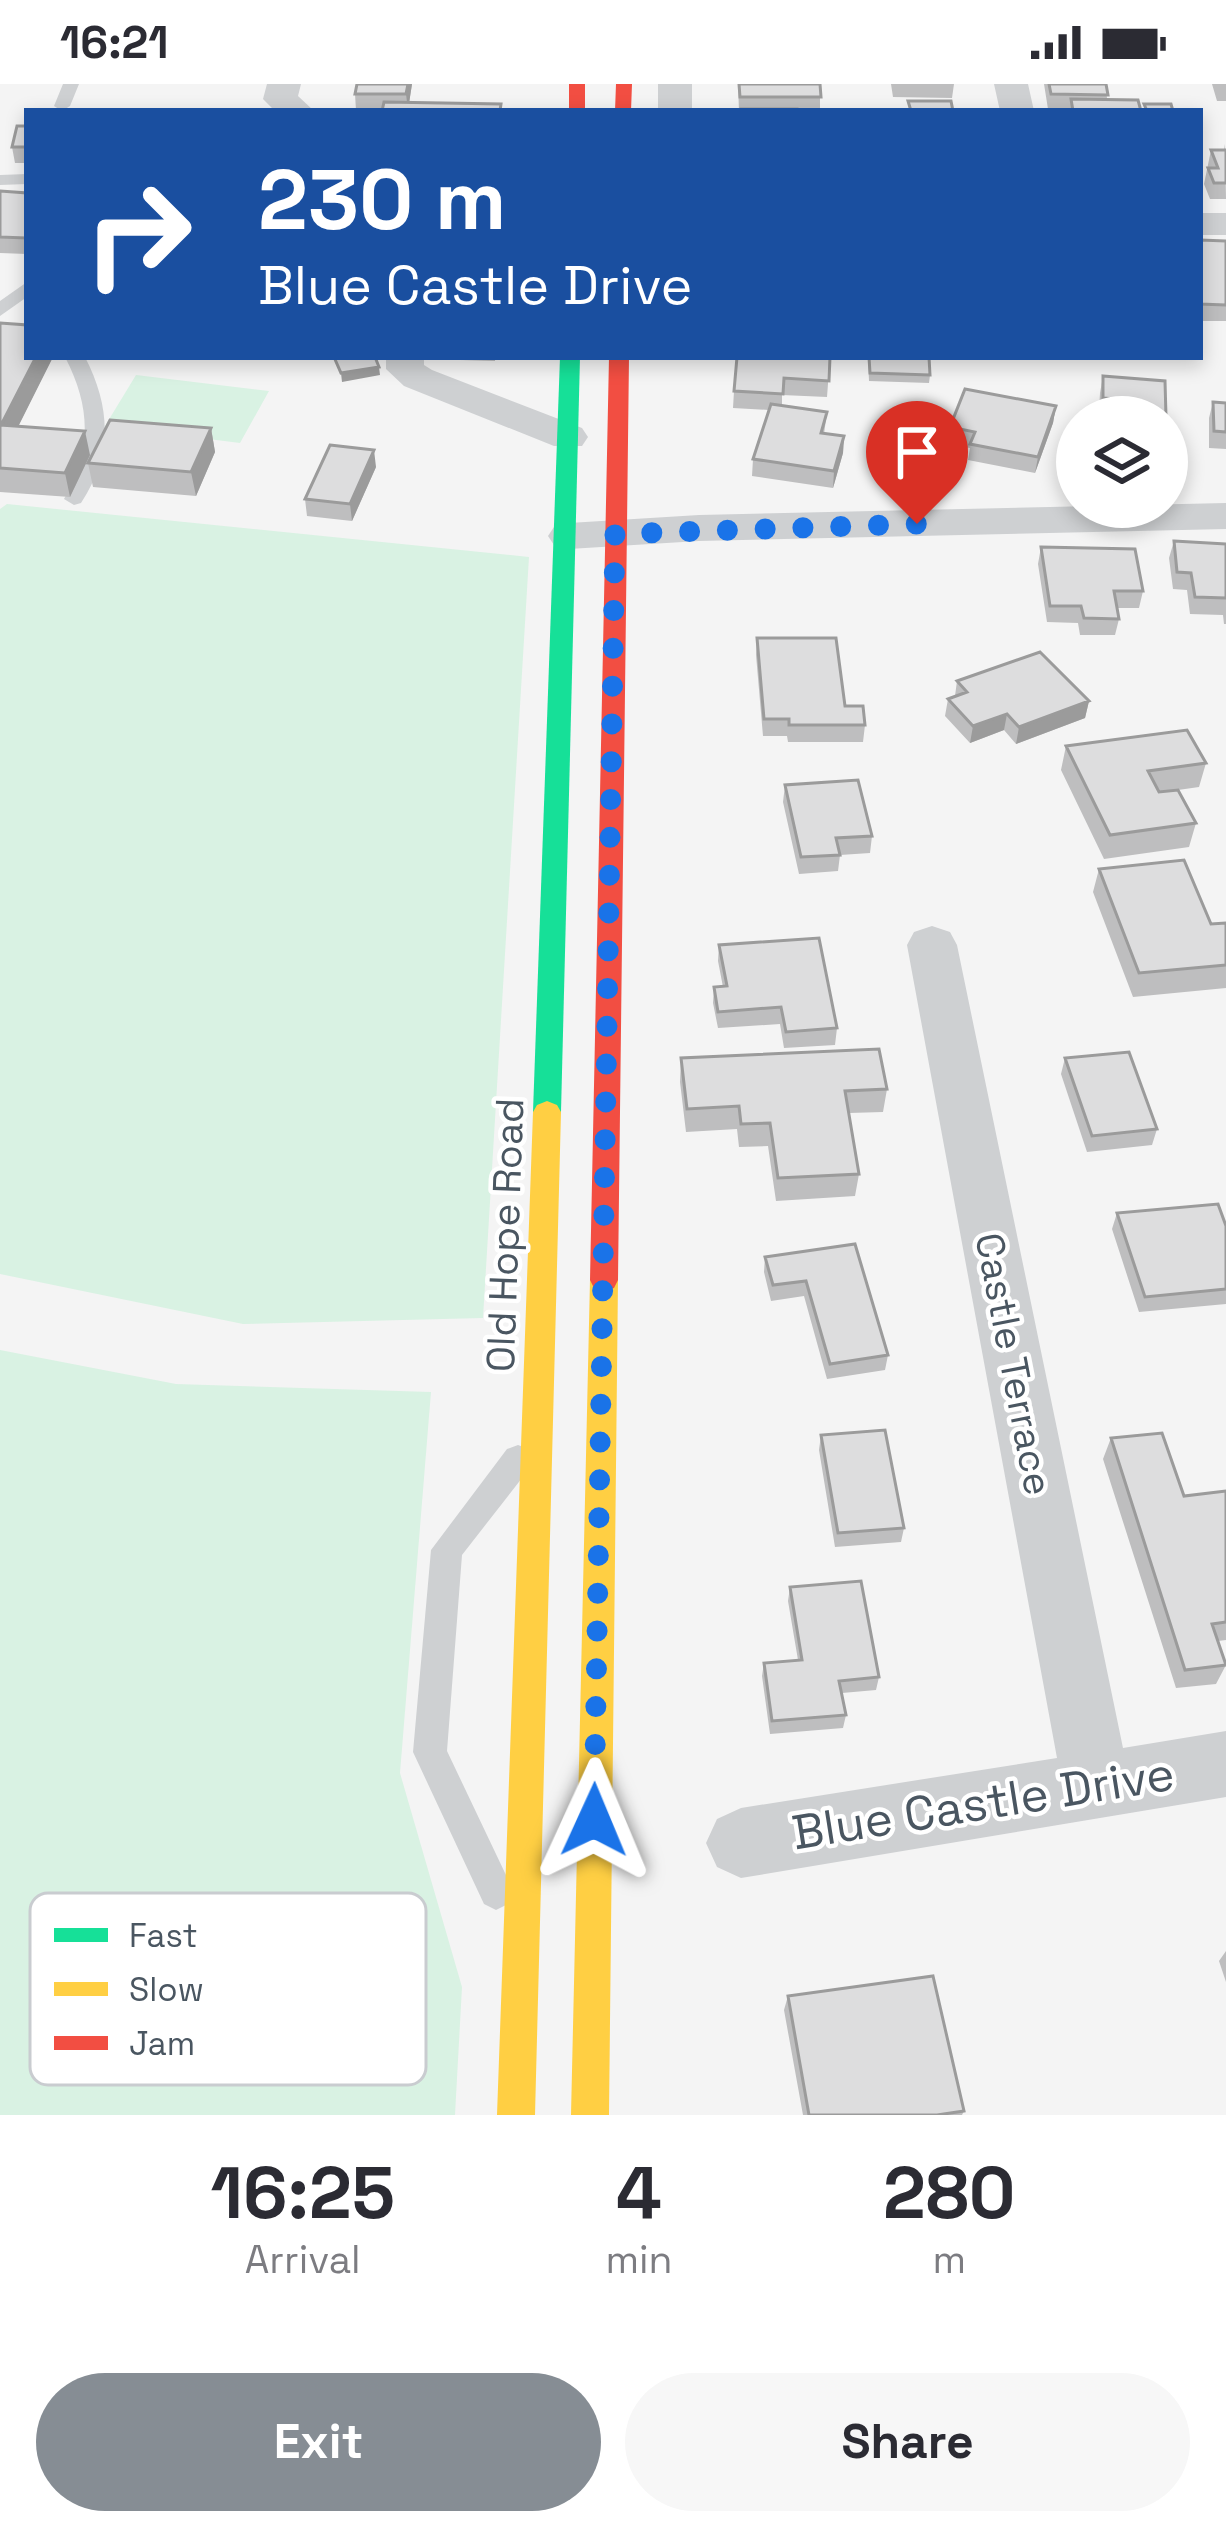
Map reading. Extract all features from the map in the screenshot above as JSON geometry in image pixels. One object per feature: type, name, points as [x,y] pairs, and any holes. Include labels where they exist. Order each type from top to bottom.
[{"type":"main road","name":"Old Hope Road","points":[[516,2115],[570,360]]},
{"type":"main road","points":[[590,2115],[619,360]]},
{"type":"street","points":[[284,84],[280,99],[293,108]]},
{"type":"street","points":[[404,360],[405,369],[418,379],[568,437]]},
{"type":"street","points":[[565,536],[699,528],[1226,516]]},
{"type":"street","name":"Castle Terrace","points":[[932,945],[1096,1783]]},
{"type":"street","name":"Blue Castle Drive","points":[[741,1843],[1226,1764]]},
{"type":"lane","points":[[62,106],[71,84]]},
{"type":"lane","points":[[0,311],[24,291]]},
{"type":"lane","points":[[74,499],[88,478],[98,439],[93,389],[77,360]]},
{"type":"lane","points":[[523,1950],[430,1751],[447,1550],[538,1434]]},
{"type":"green space","points":[[136,375],[269,391],[240,443],[105,426]]},
{"type":"green space","points":[[7,504],[529,557],[483,1318],[243,1324],[0,1274],[0,509]]},
{"type":"green space","points":[[0,1350],[176,1384],[431,1392],[400,1773],[462,1987],[455,2115],[0,2115]]},
{"type":"building","points":[[357,84],[408,84],[406,94],[355,94]]},
{"type":"building","points":[[739,84],[820,84],[821,97],[740,97]]},
{"type":"building","points":[[1049,84],[1106,84],[1108,95],[1051,94]]},
{"type":"building","points":[[1071,99],[1138,100],[1140,108],[1072,108]]},
{"type":"building","points":[[908,101],[951,101],[952,108],[910,108]]},
{"type":"building","points":[[384,102],[501,104],[500,108],[383,108]]},
{"type":"building","points":[[1144,104],[1171,104],[1172,108],[1146,108]]},
{"type":"building","points":[[17,126],[24,126],[24,147],[12,147]]},
{"type":"building","points":[[1211,150],[1226,150],[1226,183],[1214,183],[1208,168],[1218,168]]},
{"type":"building","points":[[0,191],[24,193],[24,238],[0,237]]},
{"type":"building","points":[[1203,240],[1226,241],[1226,305],[1203,304]]},
{"type":"building","points":[[0,323],[24,325],[24,360],[34,360],[1,425],[85,431],[65,473],[0,468]]},
{"type":"building","points":[[335,360],[376,360],[379,367],[341,373]]},
{"type":"building","points":[[737,360],[830,360],[829,381],[784,378],[783,394],[734,391]]},
{"type":"building","points":[[869,360],[929,360],[930,375],[870,373]]},
{"type":"building","points":[[1103,376],[1165,381],[1165,396],[1103,396]]},
{"type":"building","points":[[965,389],[1056,406],[1038,457],[970,444],[975,432],[950,427]]},
{"type":"building","points":[[1213,402],[1226,403],[1226,432],[1214,431]]},
{"type":"building","points":[[771,404],[827,412],[821,433],[844,436],[834,471],[753,459]]},
{"type":"building","points":[[110,420],[211,428],[191,472],[88,463]]},
{"type":"building","points":[[330,445],[374,450],[350,504],[305,499]]},
{"type":"building","points":[[1174,541],[1226,544],[1226,598],[1195,597],[1191,573],[1177,572]]},
{"type":"building","points":[[1041,547],[1135,549],[1143,591],[1114,591],[1119,619],[1084,618],[1081,606],[1050,606]]},
{"type":"building","points":[[757,638],[836,638],[845,706],[863,706],[865,725],[789,725],[789,719],[764,719]]},
{"type":"building","points":[[1040,652],[1089,701],[1019,727],[1007,714],[973,726],[948,699],[967,692],[957,681]]},
{"type":"building","points":[[1187,730],[1206,763],[1148,771],[1159,792],[1178,790],[1196,823],[1110,835],[1066,746]]},
{"type":"building","points":[[858,780],[872,836],[836,838],[840,855],[801,857],[785,785]]},
{"type":"building","points":[[1184,860],[1211,924],[1226,923],[1226,965],[1139,973],[1099,869]]},
{"type":"building","points":[[819,938],[837,1028],[786,1032],[781,1007],[718,1012],[714,987],[727,986],[719,945]]},
{"type":"building","points":[[879,1049],[887,1089],[845,1091],[859,1174],[778,1178],[770,1123],[741,1124],[739,1106],[687,1109],[681,1058]]},
{"type":"building","points":[[1129,1052],[1157,1129],[1092,1136],[1065,1058]]},
{"type":"building","points":[[1218,1204],[1226,1226],[1226,1289],[1145,1297],[1117,1213]]},
{"type":"building","points":[[855,1244],[888,1355],[830,1364],[806,1281],[773,1285],[765,1257]]},
{"type":"building","points":[[885,1430],[904,1528],[838,1533],[821,1435]]},
{"type":"building","points":[[1162,1433],[1184,1496],[1226,1491],[1226,1622],[1212,1624],[1226,1665],[1185,1670],[1111,1438]]},
{"type":"building","points":[[861,1581],[879,1677],[839,1681],[846,1715],[772,1721],[764,1663],[802,1660],[790,1587]]},
{"type":"building","points":[[933,1976],[964,2111],[809,2115],[788,1996]]},
{"type":"traffic: fast","points":[[547,1112],[570,360]]},
{"type":"traffic: slow","points":[[516,2115],[547,1112]]},
{"type":"traffic: slow","points":[[590,2115],[604,1280]]},
{"type":"traffic: jam","points":[[577,84],[577,108]]},
{"type":"traffic: jam","points":[[623,108],[624,84]]},
{"type":"traffic: jam","points":[[604,1280],[619,360]]},
{"type":"route","points":[[594,1820],[615,534],[917,524]]}]
